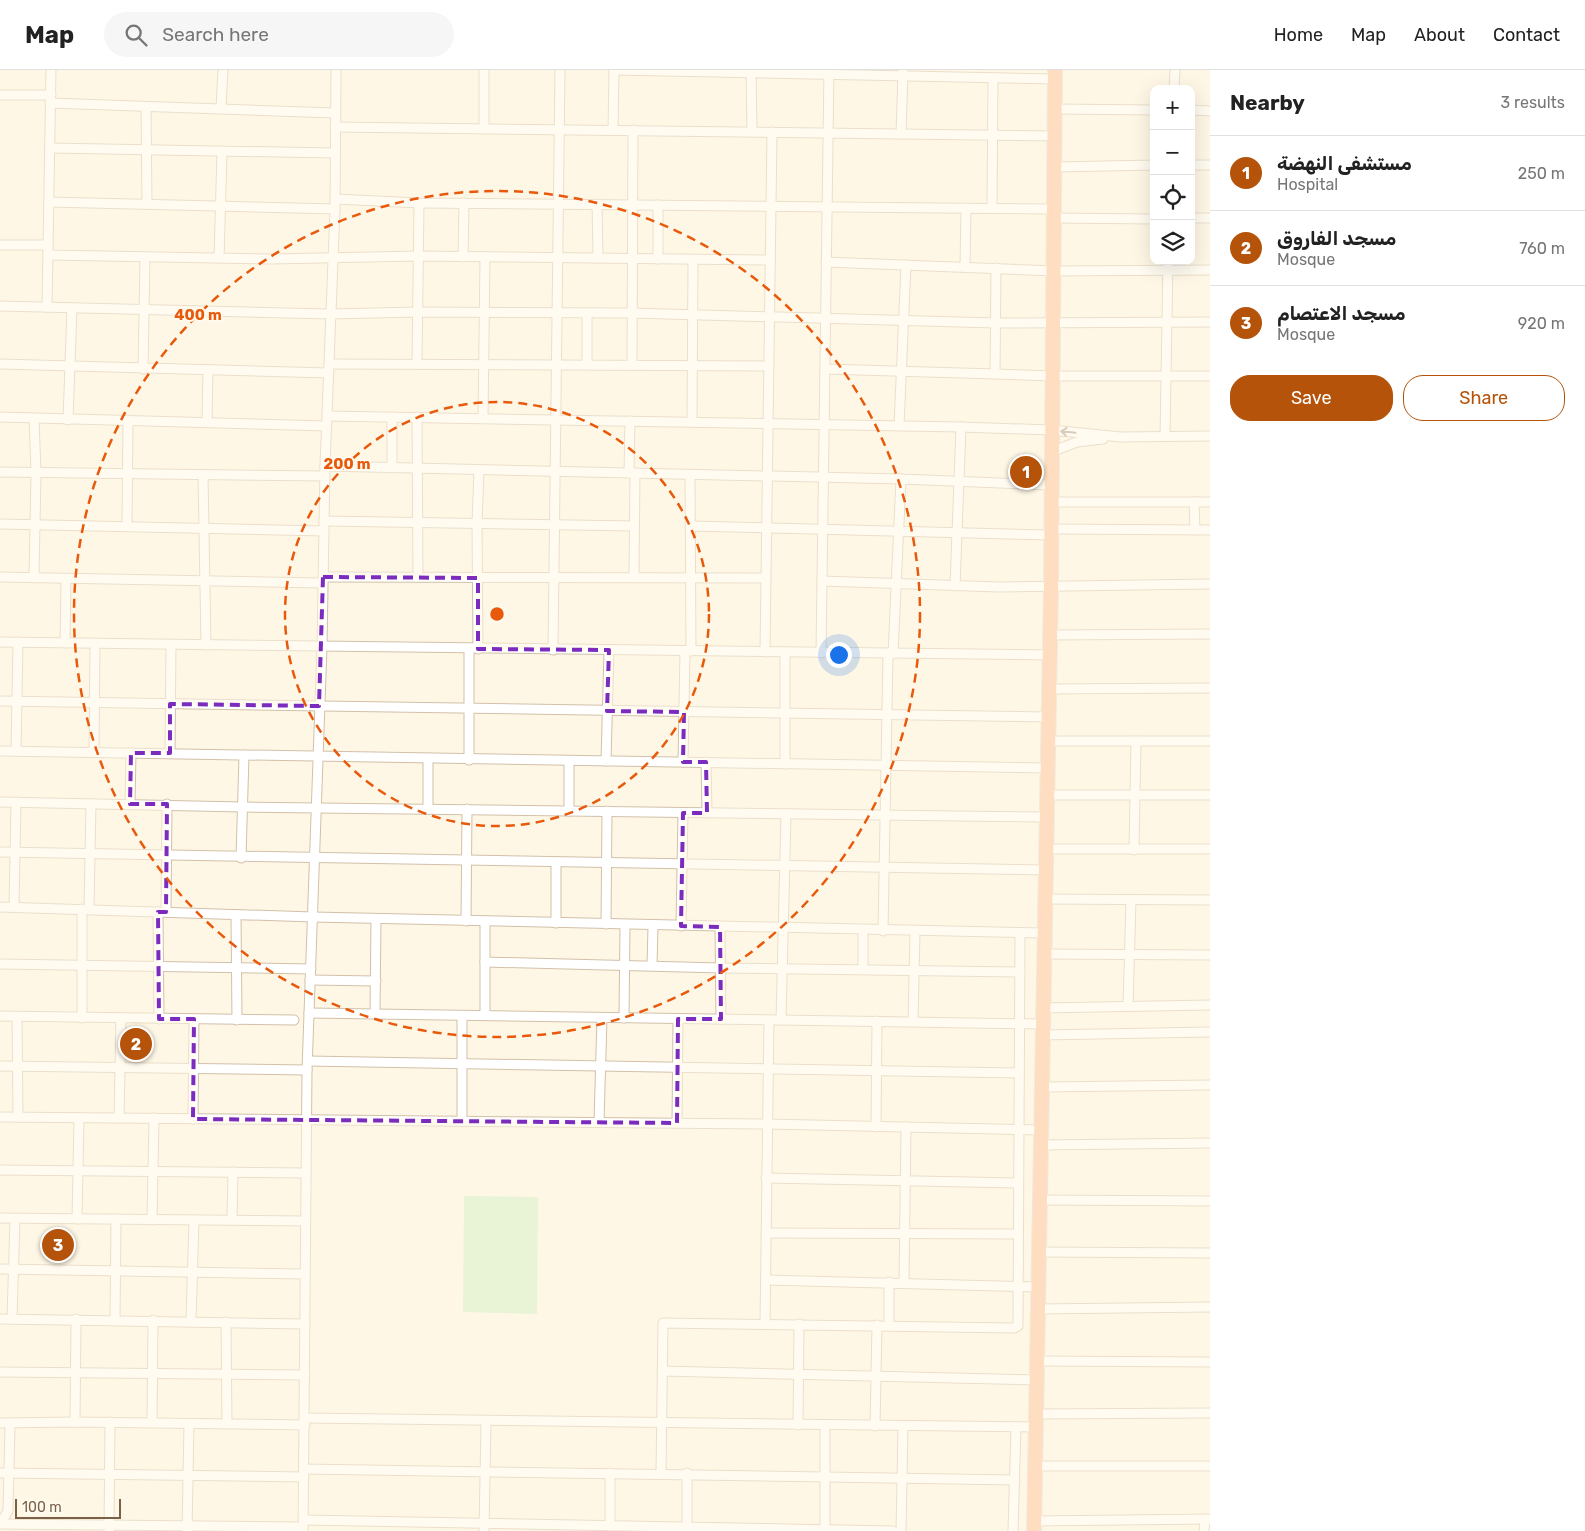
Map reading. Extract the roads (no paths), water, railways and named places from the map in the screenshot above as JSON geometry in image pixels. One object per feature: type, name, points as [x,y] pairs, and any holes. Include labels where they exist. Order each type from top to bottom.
[{"type":"highway","points":[[1034,1526],[1041,1200],[1043,933],[1050,635],[1055,74]]},
{"type":"street","points":[[47,307],[51,70]]},
{"type":"street","points":[[221,108],[223,70]]},
{"type":"street","points":[[304,1526],[305,1221],[309,1013],[322,647],[326,426],[335,209],[336,70]]},
{"type":"street","points":[[484,70],[484,128]]},
{"type":"street","points":[[553,650],[560,70]]},
{"type":"street","points":[[613,130],[614,70],[965,74],[993,78],[1055,74]]},
{"type":"street","points":[[1174,85],[1175,70]]},
{"type":"street","points":[[751,71],[752,132]]},
{"type":"street","points":[[821,653],[829,72]]},
{"type":"street","points":[[901,134],[903,73]]},
{"type":"street","points":[[992,208],[993,78]]},
{"type":"street","points":[[0,95],[146,107],[335,113]]},
{"type":"street","points":[[146,107],[147,204]]},
{"type":"street","points":[[1055,109],[1150,110]]},
{"type":"street","points":[[1195,110],[1210,111]]},
{"type":"street","points":[[335,127],[1055,136]]},
{"type":"street","points":[[632,365],[633,130]]},
{"type":"street","points":[[765,652],[772,132]]},
{"type":"street","points":[[50,148],[334,153]]},
{"type":"street","points":[[219,258],[222,152]]},
{"type":"street","points":[[1055,167],[1150,165]]},
{"type":"street","points":[[1195,165],[1210,165]]},
{"type":"street","points":[[335,199],[419,203],[992,208],[1055,214],[1150,219]]},
{"type":"street","points":[[49,202],[335,209]]},
{"type":"street","points":[[417,363],[419,203]]},
{"type":"street","points":[[463,257],[464,203]]},
{"type":"street","points":[[597,204],[598,258]]},
{"type":"street","points":[[658,205],[658,259]]},
{"type":"street","points":[[965,267],[966,208]]},
{"type":"street","points":[[1195,218],[1210,218]]},
{"type":"street","points":[[0,244],[48,245]]},
{"type":"street","points":[[48,255],[333,259],[418,256],[770,260]]},
{"type":"street","points":[[143,369],[145,257]]},
{"type":"street","points":[[483,418],[485,257]]},
{"type":"street","points":[[692,422],[693,260]]},
{"type":"street","points":[[826,262],[1054,271],[1168,266],[1210,270]]},
{"type":"street","points":[[899,426],[906,265]]},
{"type":"street","points":[[1165,436],[1168,266]]},
{"type":"street","points":[[995,374],[996,268]]},
{"type":"street","points":[[0,306],[331,314],[484,312],[770,316],[995,323],[1210,322]]},
{"type":"street","points":[[68,420],[72,308]]},
{"type":"street","points":[[586,314],[586,364]]},
{"type":"street","points":[[0,364],[208,370],[329,368],[417,363],[769,366]]},
{"type":"street","points":[[825,369],[1052,376],[1210,376]]},
{"type":"street","points":[[207,422],[208,370]]},
{"type":"street","points":[[327,416],[961,427],[1051,430],[1121,436],[1210,436]]},
{"type":"street","points":[[392,417],[392,468]]},
{"type":"street","points":[[417,417],[418,577]]},
{"type":"street","points":[[0,418],[326,426]]},
{"type":"street","points":[[34,419],[36,472],[34,578]]},
{"type":"street","points":[[127,526],[128,420]]},
{"type":"street","points":[[630,421],[634,577]]},
{"type":"street","points":[[955,586],[961,427]]},
{"type":"street","points":[[1051,452],[1077,442],[1121,436]]},
{"type":"street","points":[[325,466],[556,473],[901,479],[1050,485]]},
{"type":"street","points":[[469,760],[470,708],[478,578],[479,470]]},
{"type":"street","points":[[0,472],[325,476]]},
{"type":"street","points":[[203,475],[206,645]]},
{"type":"street","points":[[683,762],[691,578],[690,475]]},
{"type":"street","points":[[883,931],[887,715],[901,479]]},
{"type":"street","points":[[1050,502],[1210,502]]},
{"type":"street","points":[[1194,502],[1195,530]]},
{"type":"street","points":[[0,524],[205,529],[417,523],[634,526]]},
{"type":"street","points":[[691,526],[1050,532],[1210,530]]},
{"type":"street","points":[[0,577],[206,582],[554,576],[766,578]]},
{"type":"street","points":[[65,643],[66,579]]},
{"type":"street","points":[[822,581],[1050,587],[1210,584]]},
{"type":"street","points":[[1050,635],[1210,634]]},
{"type":"street","points":[[0,642],[1049,655]]},
{"type":"street","points":[[16,751],[18,642]]},
{"type":"street","points":[[94,752],[95,643]]},
{"type":"street","points":[[170,753],[171,645]]},
{"type":"street","points":[[606,761],[609,650]]},
{"type":"street","points":[[785,652],[785,764]]},
{"type":"street","points":[[1048,689],[1210,688]]},
{"type":"street","points":[[0,701],[1048,717]]},
{"type":"street","points":[[1134,850],[1136,740]]},
{"type":"street","points":[[1047,741],[1210,741]]},
{"type":"street","points":[[0,751],[1047,768]]},
{"type":"street","points":[[130,804],[131,753]]},
{"type":"street","points":[[241,858],[244,755]]},
{"type":"street","points":[[428,758],[428,809]]},
{"type":"street","points":[[569,761],[569,811]]},
{"type":"street","points":[[706,762],[706,813]]},
{"type":"street","points":[[1046,795],[1210,795]]},
{"type":"street","points":[[0,802],[243,807],[1046,817]]},
{"type":"street","points":[[14,907],[16,802]]},
{"type":"street","points":[[82,1018],[81,965],[90,854],[91,804]]},
{"type":"street","points":[[159,1019],[159,966],[168,856],[167,804]]},
{"type":"street","points":[[466,921],[467,809]]},
{"type":"street","points":[[606,924],[607,811]]},
{"type":"street","points":[[681,926],[684,813]]},
{"type":"street","points":[[781,1020],[786,814]]},
{"type":"street","points":[[1046,849],[1210,850]]},
{"type":"street","points":[[0,852],[241,858],[1045,870]]},
{"type":"street","points":[[556,863],[556,923]]},
{"type":"street","points":[[1044,900],[1210,900]]},
{"type":"street","points":[[1128,1006],[1131,900]]},
{"type":"street","points":[[0,907],[720,928],[1043,933]]},
{"type":"street","points":[[236,915],[237,1020]]},
{"type":"street","points":[[376,919],[376,1014]]},
{"type":"street","points":[[485,921],[485,1016]]},
{"type":"street","points":[[624,1018],[623,965],[625,925]]},
{"type":"street","points":[[652,966],[653,926]]},
{"type":"street","points":[[720,928],[721,1019]]},
{"type":"street","points":[[863,931],[863,969]]},
{"type":"street","points":[[913,1021],[915,932]]},
{"type":"street","points":[[661,1473],[663,1323],[1016,1328],[1018,1286],[1020,934]]},
{"type":"street","points":[[1043,954],[1129,953],[1210,955]]},
{"type":"street","points":[[485,962],[721,968],[1020,972]]},
{"type":"street","points":[[0,964],[310,968]]},
{"type":"street","points":[[310,980],[376,981]]},
{"type":"street","points":[[1042,1008],[1210,1005]]},
{"type":"street","points":[[309,1013],[1020,1023],[1042,1029],[1210,1032]]},
{"type":"street","points":[[0,1016],[294,1020]]},
{"type":"street","points":[[462,1016],[462,1121]]},
{"type":"street","points":[[17,1017],[18,1117]]},
{"type":"street","points":[[119,1118],[121,1018]]},
{"type":"street","points":[[600,1122],[602,1018]]},
{"type":"street","points":[[677,1123],[678,1019]]},
{"type":"street","points":[[193,1119],[194,1020]]},
{"type":"street","points":[[765,1324],[769,1020]]},
{"type":"street","points":[[876,1127],[877,1022]]},
{"type":"street","points":[[0,1066],[194,1069],[462,1065],[877,1070],[1019,1074]]},
{"type":"street","points":[[1042,1087],[1210,1084]]},
{"type":"street","points":[[0,1117],[767,1124],[1042,1130]]},
{"type":"street","points":[[77,1220],[80,1118]]},
{"type":"street","points":[[152,1220],[154,1118]]},
{"type":"street","points":[[904,1282],[906,1127]]},
{"type":"street","points":[[1041,1145],[1210,1144]]},
{"type":"street","points":[[0,1170],[306,1173]]},
{"type":"street","points":[[232,1220],[233,1172]]},
{"type":"street","points":[[766,1178],[1018,1183]]},
{"type":"street","points":[[1041,1200],[1210,1201]]},
{"type":"street","points":[[0,1218],[305,1221]]},
{"type":"street","points":[[12,1319],[15,1218]]},
{"type":"street","points":[[115,1320],[116,1220]]},
{"type":"street","points":[[191,1321],[194,1220]]},
{"type":"street","points":[[766,1233],[1017,1234]]},
{"type":"street","points":[[1040,1252],[1210,1253]]},
{"type":"street","points":[[0,1269],[305,1274]]},
{"type":"street","points":[[766,1280],[904,1282],[1039,1287]]},
{"type":"street","points":[[889,1282],[889,1325]]},
{"type":"street","points":[[1039,1309],[1210,1307]]},
{"type":"street","points":[[0,1319],[153,1320],[305,1324]]},
{"type":"street","points":[[75,1422],[76,1320]]},
{"type":"street","points":[[152,1423],[153,1320]]},
{"type":"street","points":[[226,1322],[226,1424]]},
{"type":"street","points":[[798,1425],[799,1324]]},
{"type":"street","points":[[875,1426],[877,1325]]},
{"type":"street","points":[[1038,1361],[1210,1362]]},
{"type":"street","points":[[662,1371],[1038,1380]]},
{"type":"street","points":[[0,1372],[305,1375]]},
{"type":"street","points":[[893,1531],[687,1527],[656,1529],[610,1526],[187,1528],[58,1527],[0,1524],[8,1511],[4,1473],[5,1424],[75,1422],[226,1424],[486,1422],[1016,1427],[1036,1420],[1210,1413]]},
{"type":"street","points":[[109,1527],[110,1422]]},
{"type":"street","points":[[484,1528],[486,1422]]},
{"type":"street","points":[[187,1528],[190,1424]]},
{"type":"street","points":[[825,1426],[826,1529]]},
{"type":"street","points":[[901,1531],[903,1427]]},
{"type":"street","points":[[1013,1531],[1016,1427]]},
{"type":"street","points":[[1035,1466],[1210,1466]]},
{"type":"street","points":[[4,1473],[188,1476],[304,1473],[686,1473],[1014,1480]]},
{"type":"street","points":[[610,1473],[610,1526]]},
{"type":"street","points":[[686,1473],[687,1527]]},
{"type":"street","points":[[1034,1526],[1207,1519],[1204,1531]]},
{"type":"place","name":"مستشفى النهضة","points":[[1026,472]]},
{"type":"place","name":"مسجد الفاروق","points":[[136,1044]]},
{"type":"place","name":"مسجد الاعتصام","points":[[58,1245]]}]
